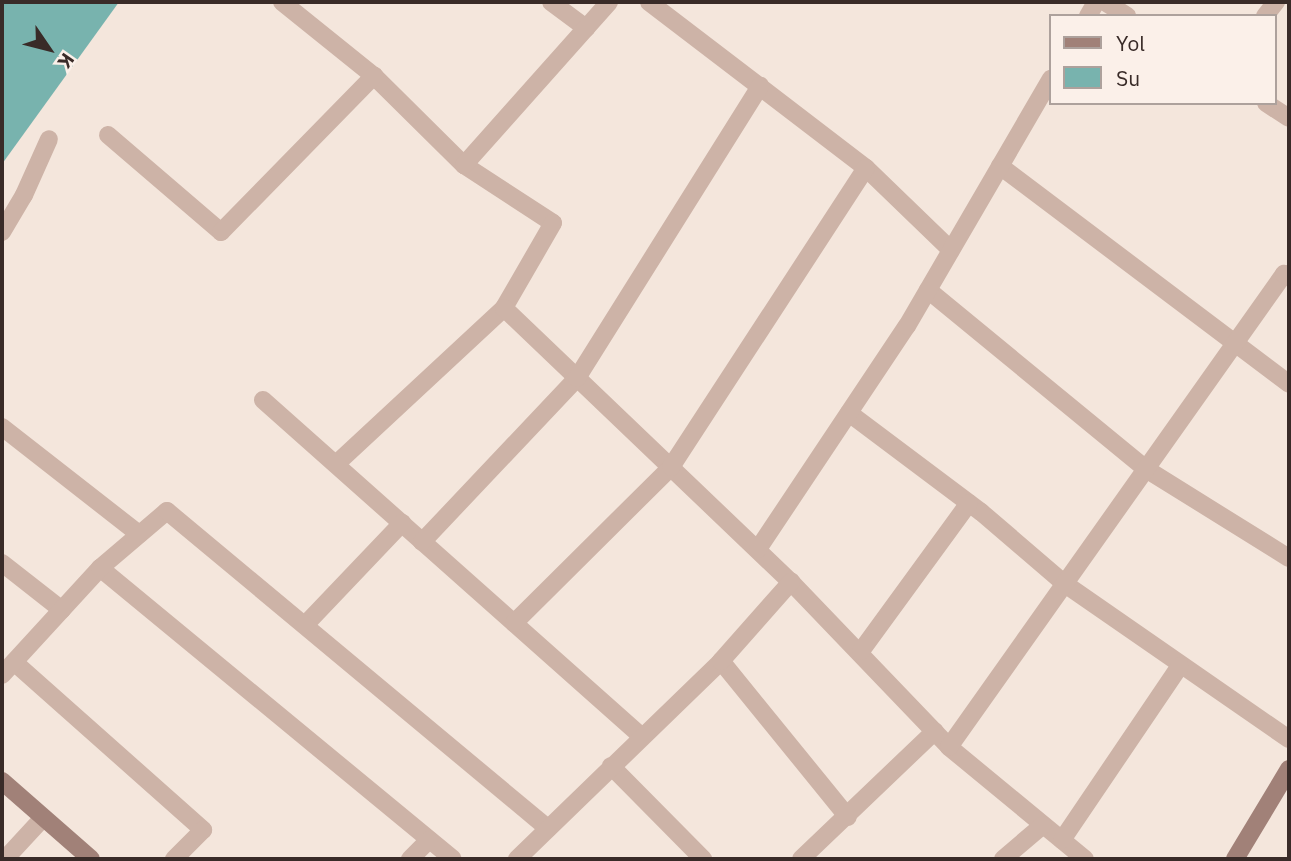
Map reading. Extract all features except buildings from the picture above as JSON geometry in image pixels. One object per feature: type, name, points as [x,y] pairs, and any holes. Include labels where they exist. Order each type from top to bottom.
[{"type":"main road","points":[[1235,859],[1289,769]]},
{"type":"main road","points":[[2,781],[90,859]]},
{"type":"street","points":[[282,2],[374,76],[464,165],[553,223],[504,308],[336,464]]},
{"type":"street","points":[[551,2],[586,28]]},
{"type":"street","points":[[464,165],[608,2]]},
{"type":"street","points":[[649,2],[866,168],[951,250]]},
{"type":"street","points":[[1105,2],[1124,14]]},
{"type":"street","points":[[108,135],[221,232],[374,76]]},
{"type":"street","points":[[758,549],[928,290],[1050,81]]},
{"type":"street","points":[[422,542],[577,378],[760,86]]},
{"type":"street","points":[[1269,105],[1289,118]]},
{"type":"street","points":[[2,232],[24,195],[49,139]]},
{"type":"street","points":[[1000,166],[1289,384]]},
{"type":"street","points":[[514,623],[671,467],[866,168]]},
{"type":"street","points":[[950,747],[1284,274],[1289,277]]},
{"type":"street","points":[[928,290],[1146,469],[1289,558]]},
{"type":"street","points":[[504,308],[758,549],[861,651],[950,747],[1085,859]]},
{"type":"street","points":[[263,400],[641,736]]},
{"type":"street","points":[[849,413],[969,503],[1065,584],[1289,739]]},
{"type":"street","points":[[2,427],[139,534]]},
{"type":"street","points":[[861,651],[969,503]]},
{"type":"street","points":[[174,859],[202,830],[8,668],[100,568],[167,511],[548,828]]},
{"type":"street","points":[[305,625],[402,523]]},
{"type":"street","points":[[2,563],[62,610]]},
{"type":"street","points":[[100,568],[453,859]]},
{"type":"street","points":[[517,859],[721,661],[791,582]]},
{"type":"street","points":[[721,661],[848,817]]},
{"type":"street","points":[[1062,840],[1180,666]]},
{"type":"street","points":[[808,857],[935,731]]},
{"type":"street","points":[[611,766],[703,859]]},
{"type":"street","points":[[5,859],[43,818]]},
{"type":"street","points":[[1003,859],[1044,825]]},
{"type":"street","points":[[410,859],[429,840]]},
{"type":"water","points":[[2,2],[119,2],[2,164]]}]
